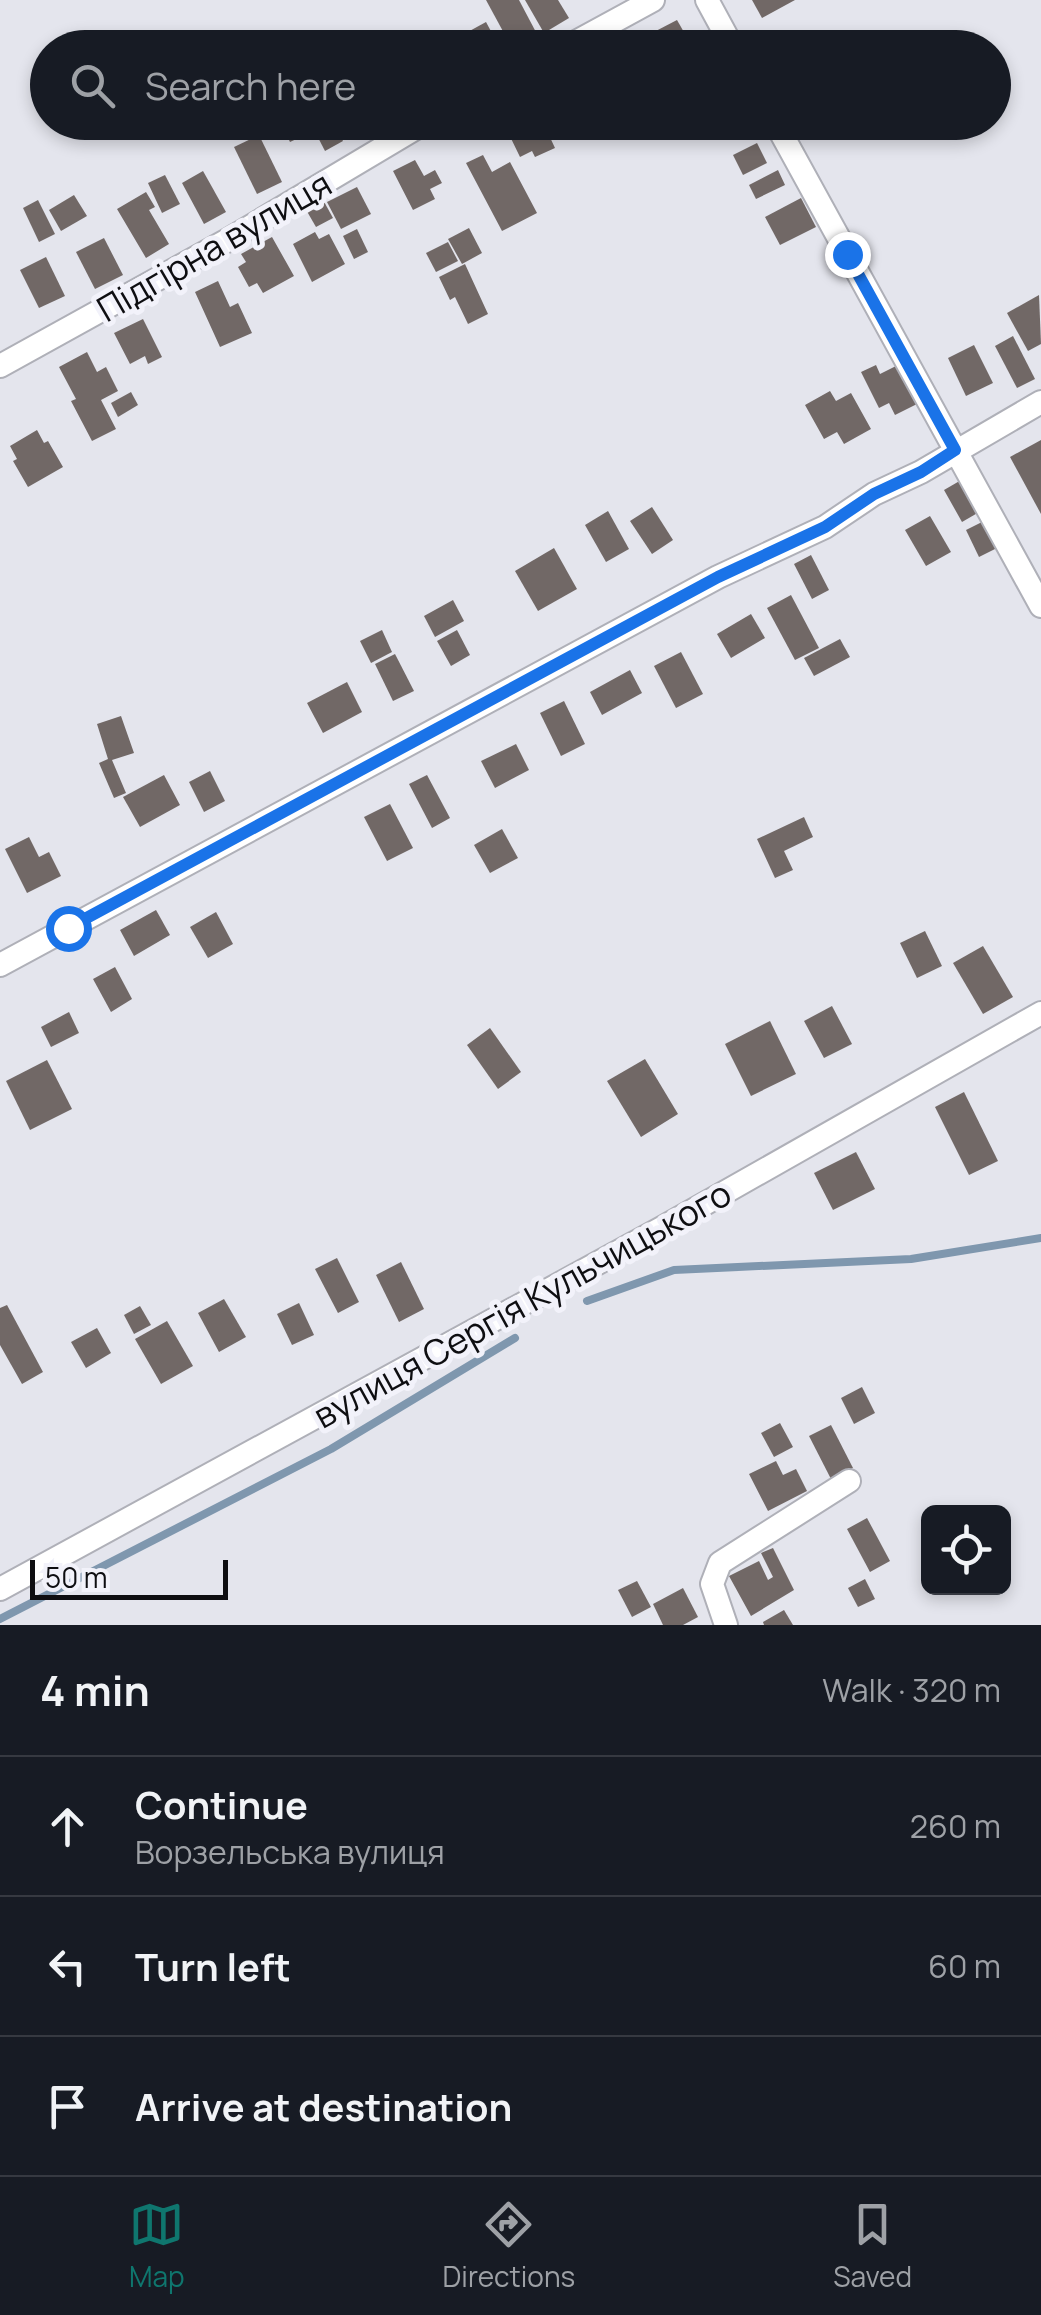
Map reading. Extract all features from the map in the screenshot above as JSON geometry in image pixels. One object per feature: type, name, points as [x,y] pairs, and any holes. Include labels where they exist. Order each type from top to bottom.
[{"type":"street","points":[[598,30],[653,0]]},
{"type":"street","points":[[707,0],[723,30]]},
{"type":"street","name":"Підгірна вулиця","points":[[0,366],[228,240],[396,140]]},
{"type":"street","points":[[784,140],[1041,606]]},
{"type":"street","points":[[0,965],[718,577],[825,527],[874,494],[921,472],[1041,402]]},
{"type":"street","name":"вулиця Сергія Кульчицького","points":[[0,1590],[662,1228],[1041,1013]]},
{"type":"street","points":[[726,1625],[712,1584],[720,1563],[848,1481]]},
{"type":"building","points":[[486,0],[519,0],[535,30],[502,30]]},
{"type":"building","points":[[525,0],[558,0],[569,18],[542,30]]},
{"type":"building","points":[[752,0],[795,0],[762,18]]},
{"type":"building","points":[[677,20],[683,30],[658,30]]},
{"type":"building","points":[[486,22],[490,30],[471,30]]},
{"type":"building","points":[[249,140],[261,140],[282,182],[257,194],[234,147]]},
{"type":"building","points":[[319,140],[342,140],[343,141],[325,151]]},
{"type":"building","points":[[512,140],[551,140],[555,148],[535,157],[532,151],[520,157]]},
{"type":"building","points":[[757,143],[767,163],[743,175],[733,155]]},
{"type":"building","points":[[483,155],[492,172],[510,162],[537,213],[502,231],[466,163]]},
{"type":"building","points":[[415,160],[424,176],[435,170],[442,183],[430,189],[435,199],[413,210],[393,171]]},
{"type":"building","points":[[778,170],[785,185],[756,199],[749,185]]},
{"type":"building","points":[[203,171],[226,212],[204,224],[182,183]]},
{"type":"building","points":[[165,175],[180,204],[162,213],[148,183]]},
{"type":"building","points":[[357,187],[371,214],[341,229],[327,202]]},
{"type":"building","points":[[146,192],[155,207],[149,210],[169,244],[146,258],[117,209]]},
{"type":"building","points":[[74,195],[87,216],[61,231],[49,210]]},
{"type":"building","points":[[322,198],[333,218],[316,227],[305,208]]},
{"type":"building","points":[[801,198],[816,227],[780,245],[765,217]]},
{"type":"building","points":[[38,200],[55,234],[39,242],[23,208]]},
{"type":"building","points":[[469,228],[482,253],[462,264],[448,239]]},
{"type":"building","points":[[357,229],[368,252],[354,259],[343,236]]},
{"type":"building","points":[[315,232],[319,239],[329,234],[345,264],[312,282],[293,244]]},
{"type":"building","points":[[272,237],[294,276],[263,293],[257,283],[249,287],[238,267],[246,262],[241,254]]},
{"type":"building","points":[[104,238],[123,275],[95,289],[76,252]]},
{"type":"building","points":[[448,242],[458,261],[436,272],[426,253]]},
{"type":"building","points":[[46,257],[65,296],[39,308],[20,270]]},
{"type":"building","points":[[465,264],[488,314],[468,324],[455,297],[450,300],[439,277]]},
{"type":"building","points":[[218,281],[230,307],[238,303],[252,333],[220,347],[195,292]]},
{"type":"building","points":[[1039,295],[1041,344],[1028,351],[1007,313]]},
{"type":"building","points":[[143,319],[162,357],[148,364],[145,356],[130,364],[114,333]]},
{"type":"building","points":[[1013,336],[1035,379],[1017,388],[995,346]]},
{"type":"building","points":[[974,345],[993,383],[966,396],[948,358]]},
{"type":"building","points":[[87,352],[97,372],[106,367],[118,391],[101,400],[116,429],[92,441],[59,367]]},
{"type":"building","points":[[876,365],[880,374],[898,365],[917,404],[895,415],[889,403],[879,408],[861,372]]},
{"type":"building","points":[[830,391],[836,401],[851,393],[871,429],[844,444],[837,432],[824,439],[805,405]]},
{"type":"building","points":[[131,392],[138,405],[118,417],[111,403]]},
{"type":"building","points":[[37,430],[63,467],[28,487],[13,461],[17,459],[10,446]]},
{"type":"building","points":[[1041,440],[1041,514],[1010,457]]},
{"type":"building","points":[[963,479],[981,511],[962,522],[944,490]]},
{"type":"building","points":[[652,507],[673,540],[652,554],[630,521]]},
{"type":"building","points":[[608,511],[629,549],[606,562],[585,525]]},
{"type":"building","points":[[930,516],[951,552],[926,566],[905,530]]},
{"type":"building","points":[[986,520],[999,547],[979,557],[966,530]]},
{"type":"building","points":[[554,548],[577,589],[538,611],[515,571]]},
{"type":"building","points":[[811,555],[829,590],[812,599],[794,564]]},
{"type":"building","points":[[791,595],[819,648],[795,660],[767,608]]},
{"type":"building","points":[[453,600],[464,621],[435,637],[424,616]]},
{"type":"building","points":[[751,614],[765,638],[731,658],[717,634]]},
{"type":"building","points":[[382,630],[392,652],[371,663],[360,641]]},
{"type":"building","points":[[457,630],[470,655],[451,666],[437,641]]},
{"type":"building","points":[[840,639],[850,657],[814,676],[804,658]]},
{"type":"building","points":[[681,652],[703,694],[676,708],[654,666]]},
{"type":"building","points":[[395,654],[414,691],[393,701],[375,664]]},
{"type":"building","points":[[630,670],[642,693],[602,715],[590,692]]},
{"type":"building","points":[[347,682],[362,712],[323,733],[307,703]]},
{"type":"building","points":[[564,701],[585,744],[561,756],[540,713]]},
{"type":"building","points":[[121,716],[134,753],[112,760],[126,793],[114,798],[99,763],[108,759],[97,724]]},
{"type":"building","points":[[516,744],[529,770],[495,788],[481,761]]},
{"type":"building","points":[[210,771],[225,801],[204,812],[189,782]]},
{"type":"building","points":[[164,775],[180,805],[140,827],[123,797]]},
{"type":"building","points":[[427,775],[450,818],[432,828],[409,784]]},
{"type":"building","points":[[390,804],[413,848],[387,861],[364,817]]},
{"type":"building","points":[[804,817],[813,837],[784,851],[793,870],[775,878],[757,839]]},
{"type":"building","points":[[502,829],[518,858],[490,873],[474,845]]},
{"type":"building","points":[[29,837],[39,857],[49,852],[61,876],[27,893],[5,849]]},
{"type":"building","points":[[156,910],[170,935],[134,956],[120,930]]},
{"type":"building","points":[[216,912],[233,944],[208,958],[190,927]]},
{"type":"building","points":[[925,931],[942,966],[917,978],[900,943]]},
{"type":"building","points":[[983,946],[1013,997],[983,1014],[953,963]]},
{"type":"building","points":[[115,967],[132,999],[111,1012],[93,979]]},
{"type":"building","points":[[832,1006],[852,1044],[824,1058],[804,1021]]},
{"type":"building","points":[[69,1012],[79,1033],[51,1047],[41,1027]]},
{"type":"building","points":[[770,1021],[796,1074],[751,1096],[725,1044]]},
{"type":"building","points":[[490,1028],[521,1072],[498,1089],[467,1045]]},
{"type":"building","points":[[645,1059],[678,1114],[641,1137],[607,1081]]},
{"type":"building","points":[[47,1060],[72,1109],[30,1130],[6,1081]]},
{"type":"building","points":[[964,1092],[998,1161],[969,1175],[935,1107]]},
{"type":"building","points":[[856,1152],[875,1189],[833,1210],[814,1173]]},
{"type":"building","points":[[337,1258],[359,1302],[338,1313],[315,1269]]},
{"type":"building","points":[[401,1262],[424,1309],[399,1322],[376,1275]]},
{"type":"building","points":[[224,1299],[246,1337],[219,1352],[198,1313]]},
{"type":"building","points":[[299,1303],[314,1335],[292,1345],[277,1314]]},
{"type":"building","points":[[7,1305],[43,1372],[22,1384],[0,1345],[0,1308]]},
{"type":"building","points":[[140,1306],[151,1325],[134,1334],[124,1315]]},
{"type":"building","points":[[167,1321],[193,1366],[161,1384],[135,1339]]},
{"type":"building","points":[[97,1328],[111,1353],[86,1368],[71,1342]]},
{"type":"building","points":[[862,1387],[875,1413],[854,1424],[841,1398]]},
{"type":"building","points":[[780,1423],[793,1447],[774,1457],[761,1433]]},
{"type":"building","points":[[831,1425],[853,1468],[831,1479],[809,1436]]},
{"type":"building","points":[[776,1461],[783,1475],[796,1469],[807,1491],[768,1511],[749,1474]]},
{"type":"building","points":[[867,1518],[890,1561],[870,1572],[847,1529]]},
{"type":"building","points":[[773,1548],[794,1590],[751,1616],[729,1576],[759,1561],[768,1580],[773,1577],[761,1553]]},
{"type":"building","points":[[865,1579],[875,1599],[858,1607],[848,1588]]},
{"type":"building","points":[[637,1581],[651,1607],[632,1617],[618,1590]]},
{"type":"building","points":[[683,1588],[698,1617],[683,1625],[663,1625],[653,1604]]},
{"type":"building","points":[[784,1610],[793,1625],[764,1625],[763,1622]]},
{"type":"waterway","points":[[587,1301],[674,1270],[911,1259],[1041,1238]]},
{"type":"waterway","points":[[0,1619],[331,1449],[515,1338]]},
{"type":"route","points":[[68,928],[718,577],[825,527],[874,494],[921,472],[955,450],[847,254]]}]
